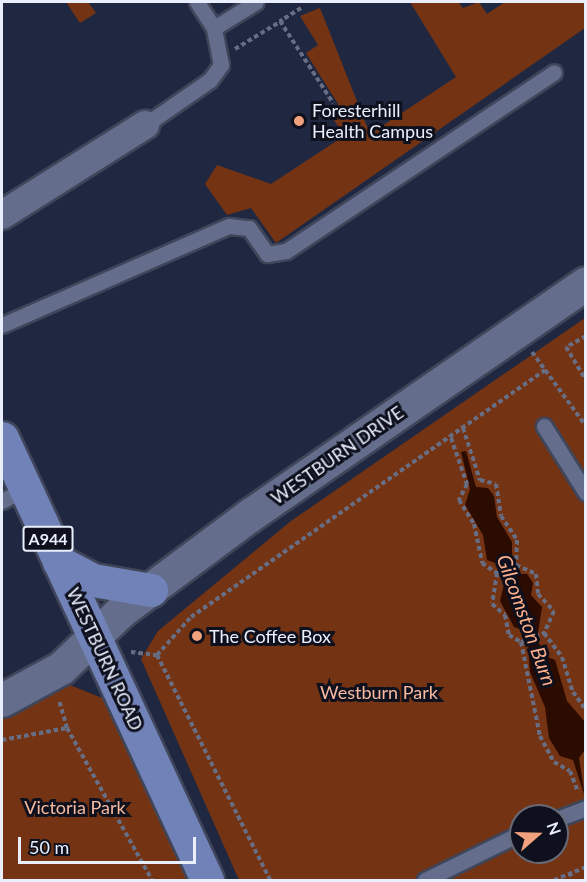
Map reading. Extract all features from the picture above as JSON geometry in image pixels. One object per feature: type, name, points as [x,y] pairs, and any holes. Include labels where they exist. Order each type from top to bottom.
[{"type":"main road","name":"WESTBURN ROAD","points":[[2,438],[13,495],[104,631],[207,880]]},
{"type":"main road","points":[[59,562],[93,580],[150,590]]},
{"type":"street","points":[[2,215],[145,125]]},
{"type":"street","name":"WESTBURN DRIVE","points":[[2,700],[61,668],[150,590],[585,283]]},
{"type":"lane","points":[[145,125],[210,80],[220,58],[214,28],[197,2]]},
{"type":"lane","points":[[214,28],[256,2]]},
{"type":"lane","points":[[2,325],[229,226],[249,228],[267,254],[286,251],[554,72]]},
{"type":"lane","points":[[544,426],[585,494]]},
{"type":"lane","points":[[569,814],[585,808]]},
{"type":"lane","points":[[425,880],[509,839]]},
{"type":"path","points":[[220,58],[301,8],[280,21],[333,103]]},
{"type":"path","points":[[518,331],[585,426]]},
{"type":"path","points":[[585,336],[566,347],[585,380]]},
{"type":"path","points":[[157,655],[191,618],[545,370]]},
{"type":"path","points":[[463,428],[480,480],[496,484],[501,516],[517,540],[516,565]]},
{"type":"path","points":[[451,438],[467,484],[459,500],[474,524],[482,563],[497,573]]},
{"type":"path","points":[[497,573],[516,565],[536,574],[538,594],[554,612],[544,633],[521,642]]},
{"type":"path","points":[[497,573],[492,604],[505,615],[509,635],[521,642],[540,736],[554,762],[570,771],[585,808]]},
{"type":"path","points":[[104,631],[128,652],[157,655]]},
{"type":"path","points":[[544,633],[562,657],[573,692],[585,710]]},
{"type":"path","points":[[157,655],[270,880]]},
{"type":"path","points":[[57,694],[67,728],[152,880]]},
{"type":"path","points":[[2,740],[67,728]]},
{"type":"path","points":[[554,880],[585,867]]},
{"type":"path","points":[[570,872],[572,880]]},
{"type":"green space","points":[[66,2],[88,2],[96,13],[80,23]]},
{"type":"green space","points":[[410,2],[458,2],[463,8],[479,2],[487,14],[505,2],[585,2],[585,28],[276,243],[251,208],[227,215],[205,184],[217,165],[271,184],[344,136],[334,120],[338,104],[306,53],[318,45],[300,16],[320,8],[370,134],[456,77]]},
{"type":"green space","name":"Westburn Park","points":[[585,318],[585,880],[239,880],[141,659],[158,631],[291,521]]},
{"type":"green space","name":"Victoria Park","points":[[60,681],[107,700],[189,880],[2,880],[2,712]]},
{"type":"water","points":[[466,451],[476,487],[488,488],[494,496],[497,517],[512,542],[512,574],[527,574],[533,583],[531,595],[542,607],[535,652],[555,660],[567,701],[585,722],[585,750],[579,758],[585,797],[573,760],[560,756],[549,738],[545,707],[530,672],[527,632],[514,627],[500,601],[506,576],[500,565],[487,560],[483,535],[465,505],[470,489],[461,452]]},
{"type":"waterway","name":"Gilcomston Burn","points":[[532,635],[542,661]]},
{"type":"place","name":"Foresterhill Health Campus","points":[[299,121]]},
{"type":"place","name":"The Coffee Box","points":[[197,636]]}]
